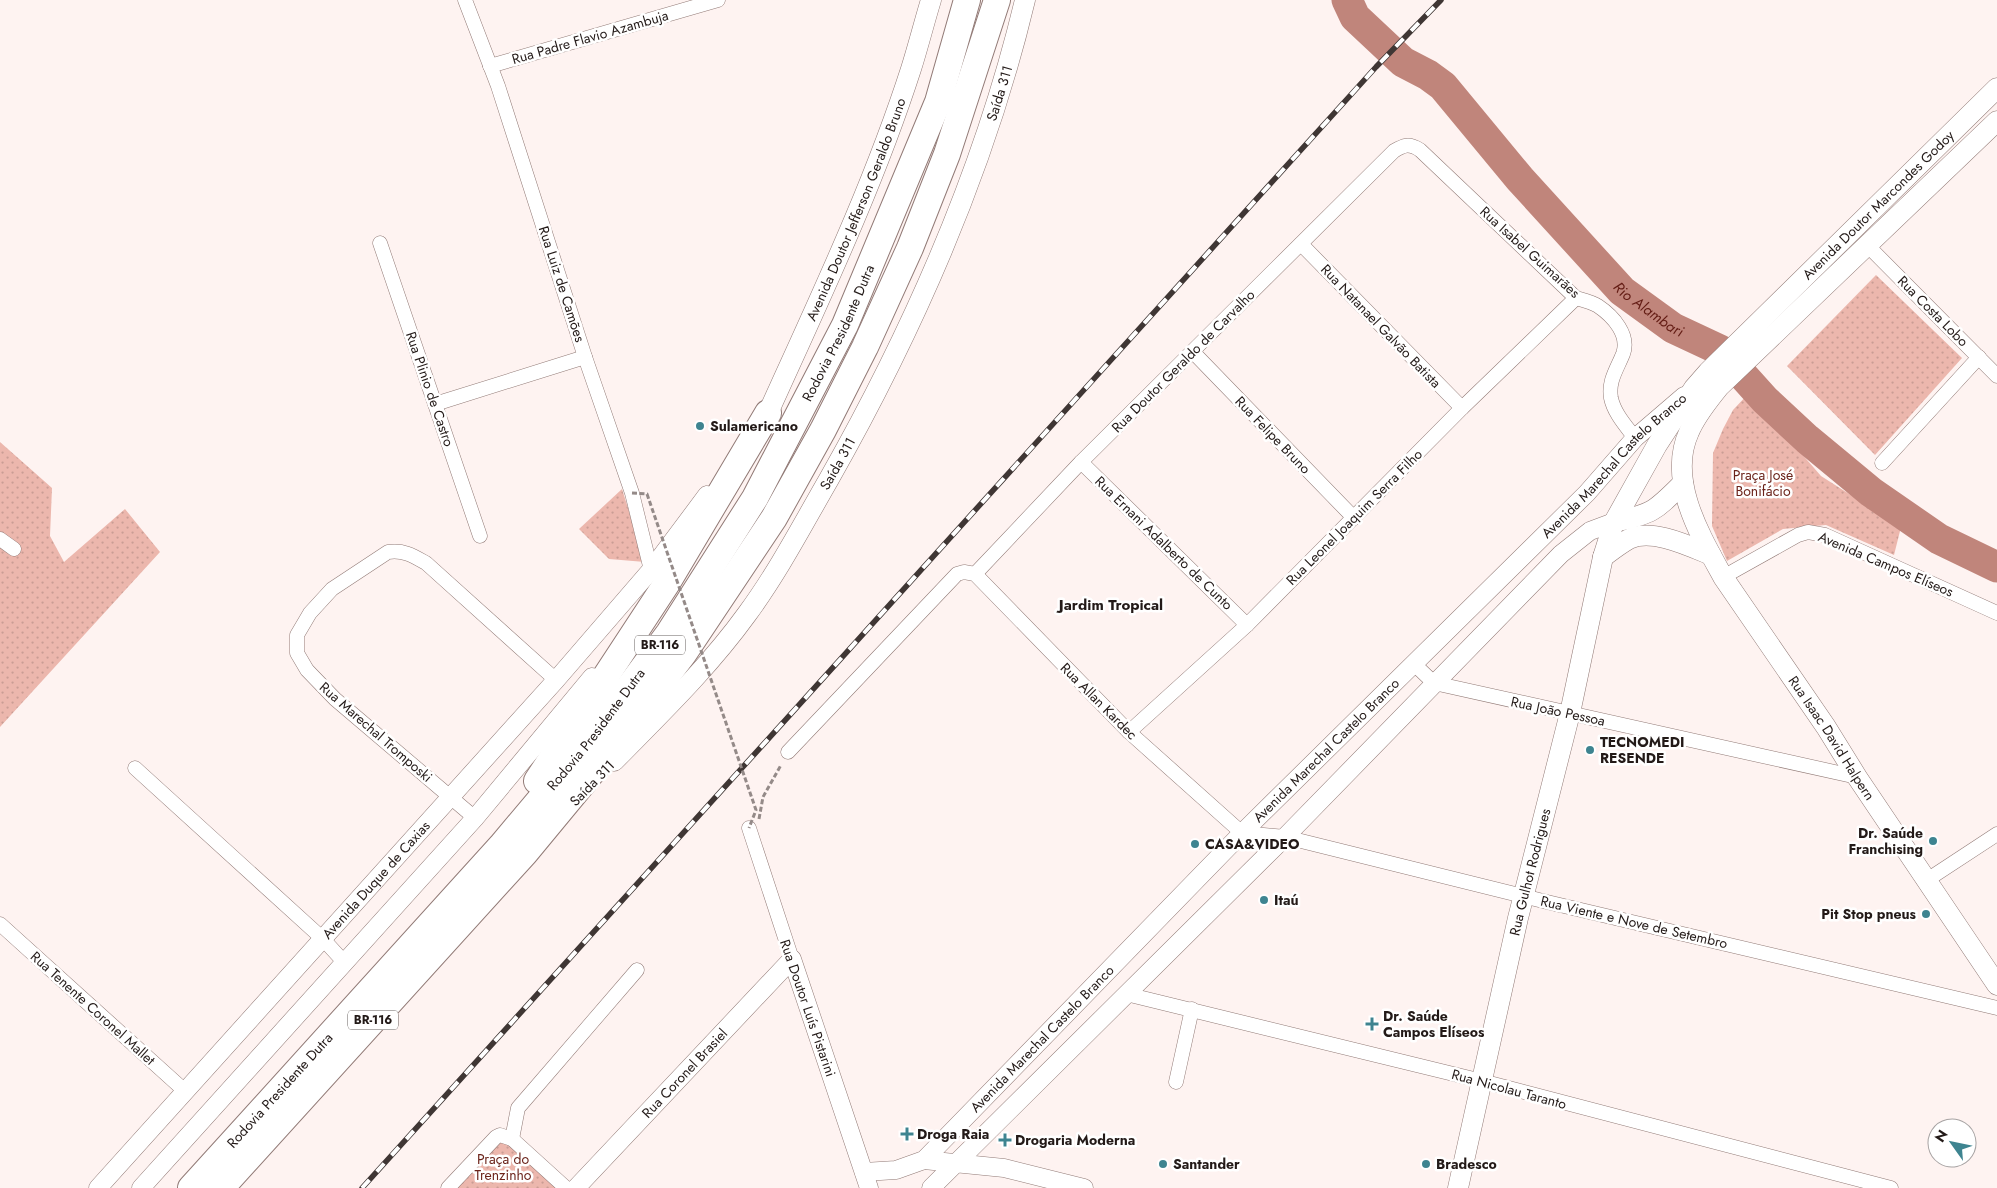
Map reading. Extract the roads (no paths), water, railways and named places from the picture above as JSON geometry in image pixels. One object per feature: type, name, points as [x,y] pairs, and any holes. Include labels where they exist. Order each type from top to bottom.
[{"type":"highway","name":"Rodovia Presidente Dutra","points":[[221,1188],[513,849],[586,744],[669,633],[755,498],[845,325],[938,102],[967,0]]},
{"type":"highway","name":"Rodovia Presidente Dutra","points":[[191,1188],[639,715],[684,653],[774,518],[819,438],[865,347],[910,248],[947,154],[996,0]]},
{"type":"highway","points":[[513,849],[540,775],[667,583],[768,413]]},
{"type":"main road","name":"Avenida Doutor Jefferson Geraldo Bruno","points":[[768,413],[873,175],[911,70],[931,0]]},
{"type":"main road","name":"Saída 311","points":[[513,849],[694,678],[748,613],[800,529],[854,434],[904,338],[962,201],[1011,61],[1026,0]]},
{"type":"main road","name":"Avenida Doutor Marcondes Godoy","points":[[1768,327],[1997,88]]},
{"type":"main road","name":"Avenida Doutor Marcondes Godoy","points":[[1768,327],[1868,246],[1997,121]]},
{"type":"main road","name":"Avenida Marechal Castelo Branco","points":[[1683,483],[1682,462],[1688,434],[1714,380],[1768,327]]},
{"type":"main road","name":"Rua Gulhot Rodrigues","points":[[1458,1188],[1524,895],[1570,713],[1603,557],[1614,522],[1657,445],[1694,388],[1714,380]]},
{"type":"main road","points":[[1614,522],[1646,515],[1659,508],[1683,483]]},
{"type":"main road","name":"Rua Isaac David Halpern","points":[[1683,483],[1689,505],[1723,577],[1826,727],[1857,777],[1997,985]]},
{"type":"main road","points":[[1603,557],[1630,539],[1644,536],[1679,542],[1711,555]]},
{"type":"street","name":"Rua Luiz de Camões","points":[[465,0],[498,86],[632,493],[651,570]]},
{"type":"street","name":"Rua Padre Flavio Azambuja","points":[[490,66],[718,0]]},
{"type":"street","name":"Rua Isabel Guimarães","points":[[1394,151],[1404,145],[1412,145],[1420,150],[1576,298],[1598,306],[1617,323],[1624,336],[1624,352],[1611,379],[1611,398],[1616,411],[1635,438]]},
{"type":"street","name":"Rua Doutor Geraldo de Carvalho","points":[[975,574],[1080,462],[1394,151]]},
{"type":"street","name":"Rua Plinio de Castro","points":[[380,243],[480,536]]},
{"type":"street","name":"Rua Natanael Galvão Batista","points":[[1301,244],[1462,408]]},
{"type":"street","name":"Rua Costa Lobo","points":[[1868,246],[1997,376]]},
{"type":"street","name":"Rua Leonel Joaquim Serra Filho","points":[[1129,732],[1247,625],[1462,408],[1576,298]]},
{"type":"street","name":"Rua Felipe Bruno","points":[[1193,352],[1354,518]]},
{"type":"street","points":[[435,404],[586,357]]},
{"type":"street","points":[[1882,463],[1979,358]]},
{"type":"street","name":"Avenida Marechal Castelo Branco","points":[[867,1180],[924,1160],[1242,833],[1586,493],[1635,438],[1694,388]]},
{"type":"street","name":"Avenida Duque de Caxias","points":[[98,1188],[452,798],[556,680],[651,570],[768,413]]},
{"type":"street","name":"Rua Ernani Adalberto de Cunto","points":[[1080,462],[1247,625]]},
{"type":"street","name":"Avenida Marechal Castelo Branco","points":[[931,1188],[1285,837],[1572,544],[1590,531],[1614,522]]},
{"type":"street","name":"Avenida Campos Elíseos","points":[[1723,577],[1798,535],[1816,533],[1825,535],[1997,613]]},
{"type":"street","points":[[0,539],[14,549]]},
{"type":"street","name":"Rua Marechal Tromposki","points":[[475,818],[335,698],[307,670],[297,653],[297,635],[310,613],[332,589],[388,552],[410,553],[426,563],[556,680]]},
{"type":"street","name":"Avenida Duque de Caxias","points":[[141,1188],[475,818],[585,687],[622,637],[645,596],[651,570]]},
{"type":"street","points":[[788,752],[957,574],[964,572],[975,574]]},
{"type":"street","name":"Rua Allan Kardec","points":[[975,574],[1129,732],[1242,833]]},
{"type":"street","points":[[1414,664],[1434,683]]},
{"type":"street","name":"Rua João Pessoa","points":[[1434,683],[1857,777]]},
{"type":"street","points":[[135,768],[323,939],[344,962]]},
{"type":"street","name":"Rua Doutor Luís Pistarini","points":[[749,828],[867,1180]]},
{"type":"street","name":"Rua Viente e Nove de Setembro","points":[[1242,833],[1285,837],[1997,1008]]},
{"type":"street","points":[[1927,880],[1997,834]]},
{"type":"street","name":"Rua Tenente Coronel Mallet","points":[[0,924],[186,1092]]},
{"type":"street","name":"Rua Coronel Brasiel","points":[[576,1188],[792,959]]},
{"type":"street","points":[[512,1139],[518,1108],[637,970]]},
{"type":"street","name":"Rua Nicolau Taranto","points":[[1126,994],[1482,1081],[1891,1188]]},
{"type":"street","points":[[1176,1082],[1192,1009]]},
{"type":"street","points":[[448,1188],[500,1135],[512,1139],[566,1188]]},
{"type":"street","points":[[924,1160],[1004,1168],[1084,1188]]},
{"type":"waterway","name":"Rio Alambari","points":[[1347,0],[1355,17],[1403,62],[1428,75],[1443,86],[1520,179],[1622,291],[1673,328],[1720,350],[1765,400],[1807,439],[1871,492],[1939,539],[1997,567]]},
{"type":"railway","points":[[362,1188],[1376,67],[1441,0]]},
{"type":"place","name":"Sulamericano","points":[[700,426]]},
{"type":"place","name":"TECNOMEDI RESENDE","points":[[1590,750]]},
{"type":"place","name":"Dr. Saúde Franchising","points":[[1933,841]]},
{"type":"place","name":"CASA&VIDEO","points":[[1195,844]]},
{"type":"place","name":"Itaú","points":[[1264,900]]},
{"type":"place","name":"Pit Stop pneus","points":[[1926,914]]},
{"type":"place","name":"Dr. Saúde Campos Elíseos","points":[[1372,1024]]},
{"type":"place","name":"Droga Raia","points":[[907,1134]]},
{"type":"place","name":"Drogaria Moderna","points":[[1005,1140]]},
{"type":"place","name":"Santander","points":[[1163,1164]]},
{"type":"place","name":"Bradesco","points":[[1426,1164]]},
{"type":"district","name":"Jardim Tropical","points":[[1111,605]]},
{"type":"park label","name":"Praça José Bonifácio","points":[[1763,484]]},
{"type":"park label","name":"Praça do Trenzinho","points":[[503,1168]]}]
